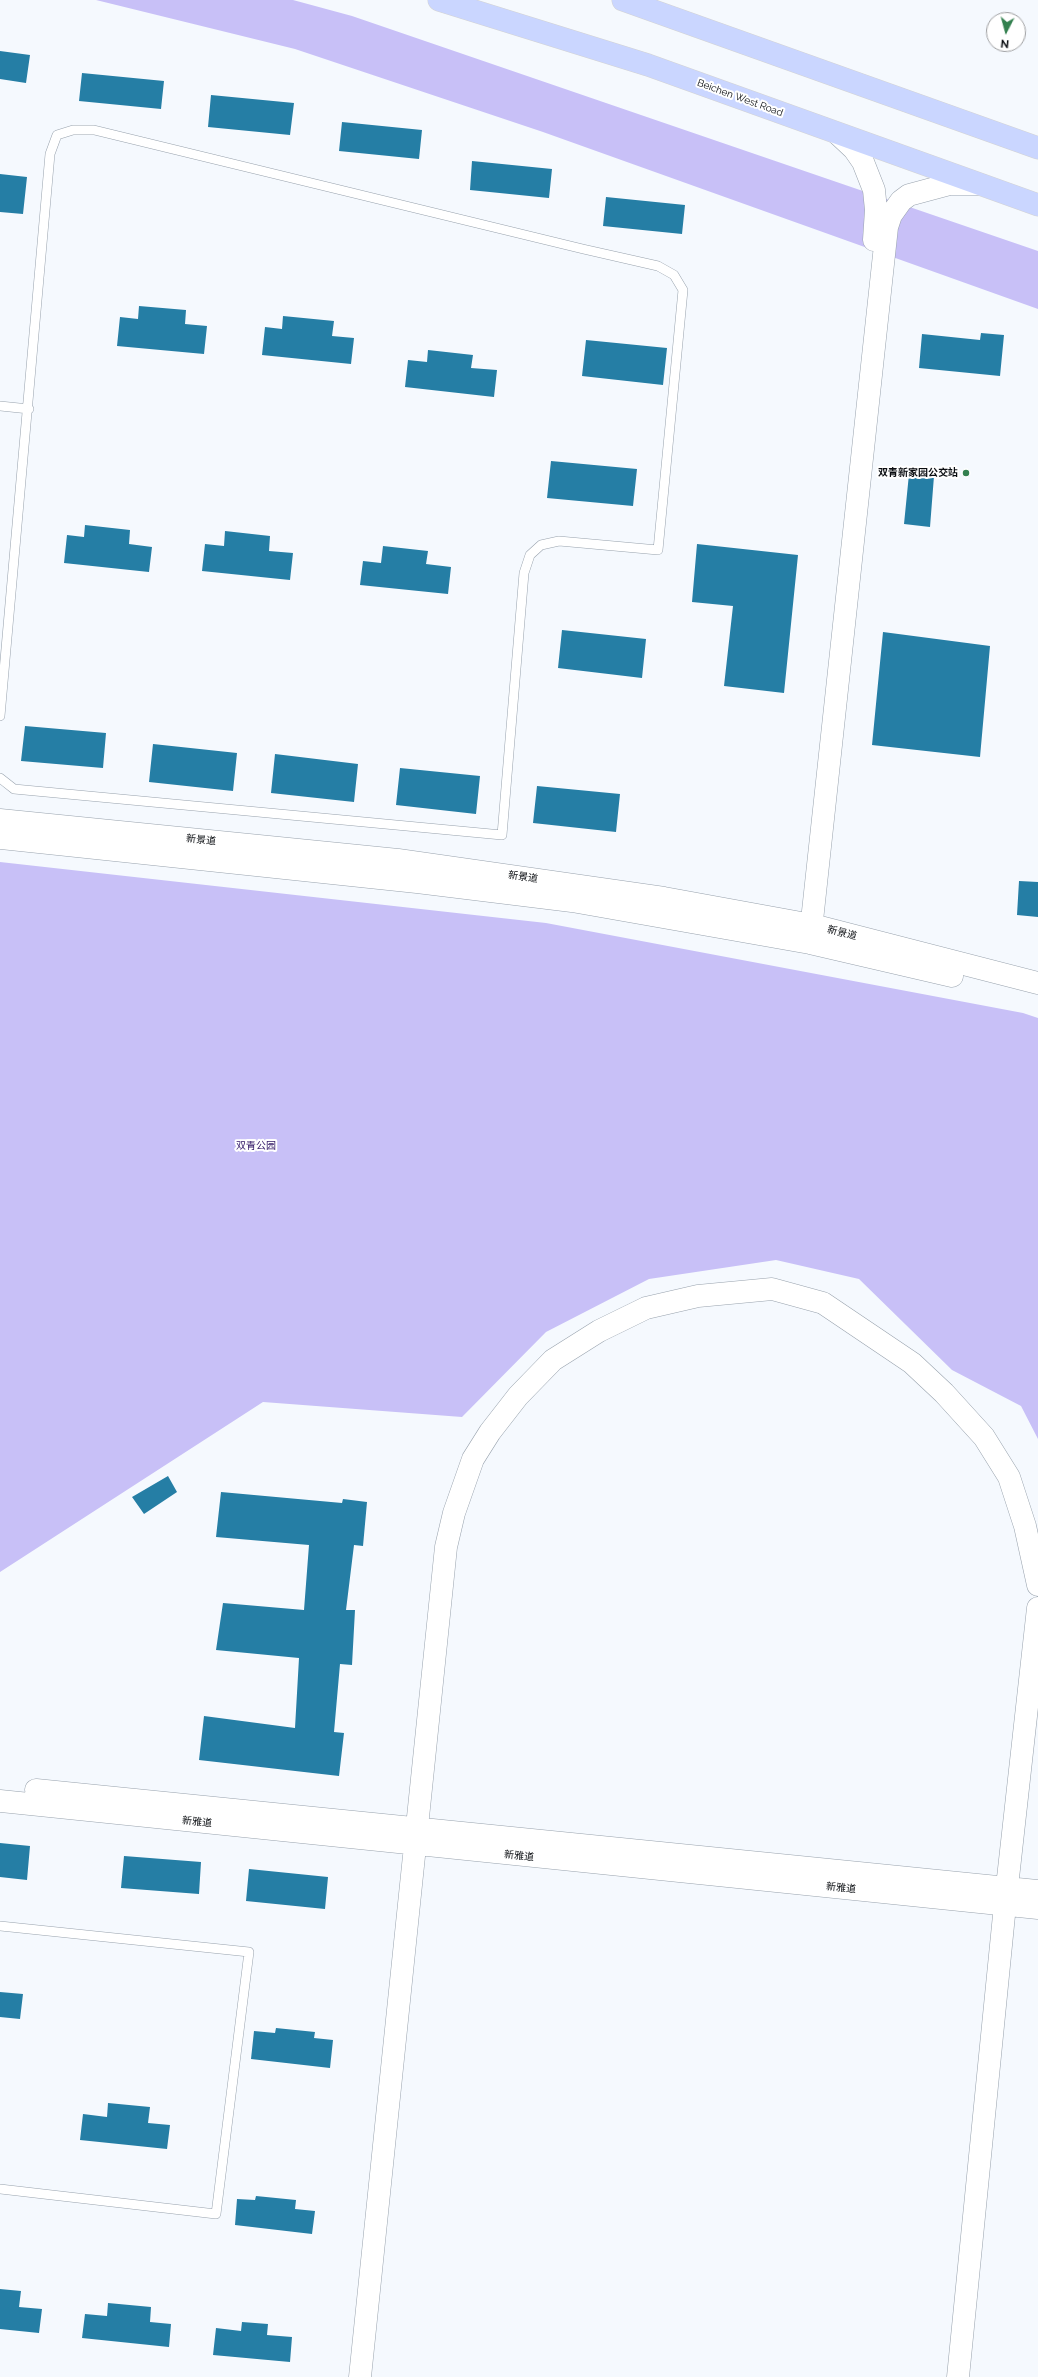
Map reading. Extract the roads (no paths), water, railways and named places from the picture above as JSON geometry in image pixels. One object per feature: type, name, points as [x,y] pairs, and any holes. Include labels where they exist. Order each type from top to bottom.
[{"type":"main road","name":"Beichen West Road","points":[[439,0],[648,65],[1038,205]]},
{"type":"main road","points":[[623,0],[1038,148]]},
{"type":"street","points":[[803,933],[876,210],[874,190],[865,167],[854,149],[838,134]]},
{"type":"street","points":[[803,933],[887,227],[891,215],[901,200],[909,195],[950,184],[980,185]]},
{"type":"street","name":"新景道","points":[[0,820],[398,860],[664,898],[803,933],[1038,997]]},
{"type":"street","name":"新景道","points":[[0,838],[564,900],[803,933],[1038,983]]},
{"type":"street","points":[[360,2377],[446,1547],[454,1513],[473,1459],[490,1432],[518,1396],[553,1360],[599,1331],[646,1308],[698,1296],[772,1289],[823,1303],[906,1359],[944,1393],[984,1437],[1009,1477],[1025,1526],[1038,1585]]},
{"type":"street","points":[[958,2377],[1005,1896],[1038,1608]]},
{"type":"street","name":"新雅道","points":[[0,1786],[415,1837]]},
{"type":"street","name":"新雅道","points":[[0,1801],[415,1837],[1005,1896],[1038,1908]]},
{"type":"street","name":"新雅道","points":[[1005,1896],[1038,1891]]},
{"type":"lane","points":[[0,716],[29,409],[50,154],[57,135],[73,130],[94,130],[658,266],[674,275],[683,290],[658,550],[559,541],[541,545],[530,554],[524,573],[502,835],[14,789],[0,778]]},
{"type":"lane","points":[[0,406],[29,409]]},
{"type":"lane","points":[[0,1926],[249,1952],[216,2214],[0,2189]]},
{"type":"place","name":"双青新家园公交站","points":[[966,473]]},
{"type":"park label","name":"双青公园","points":[[256,1146]]}]
